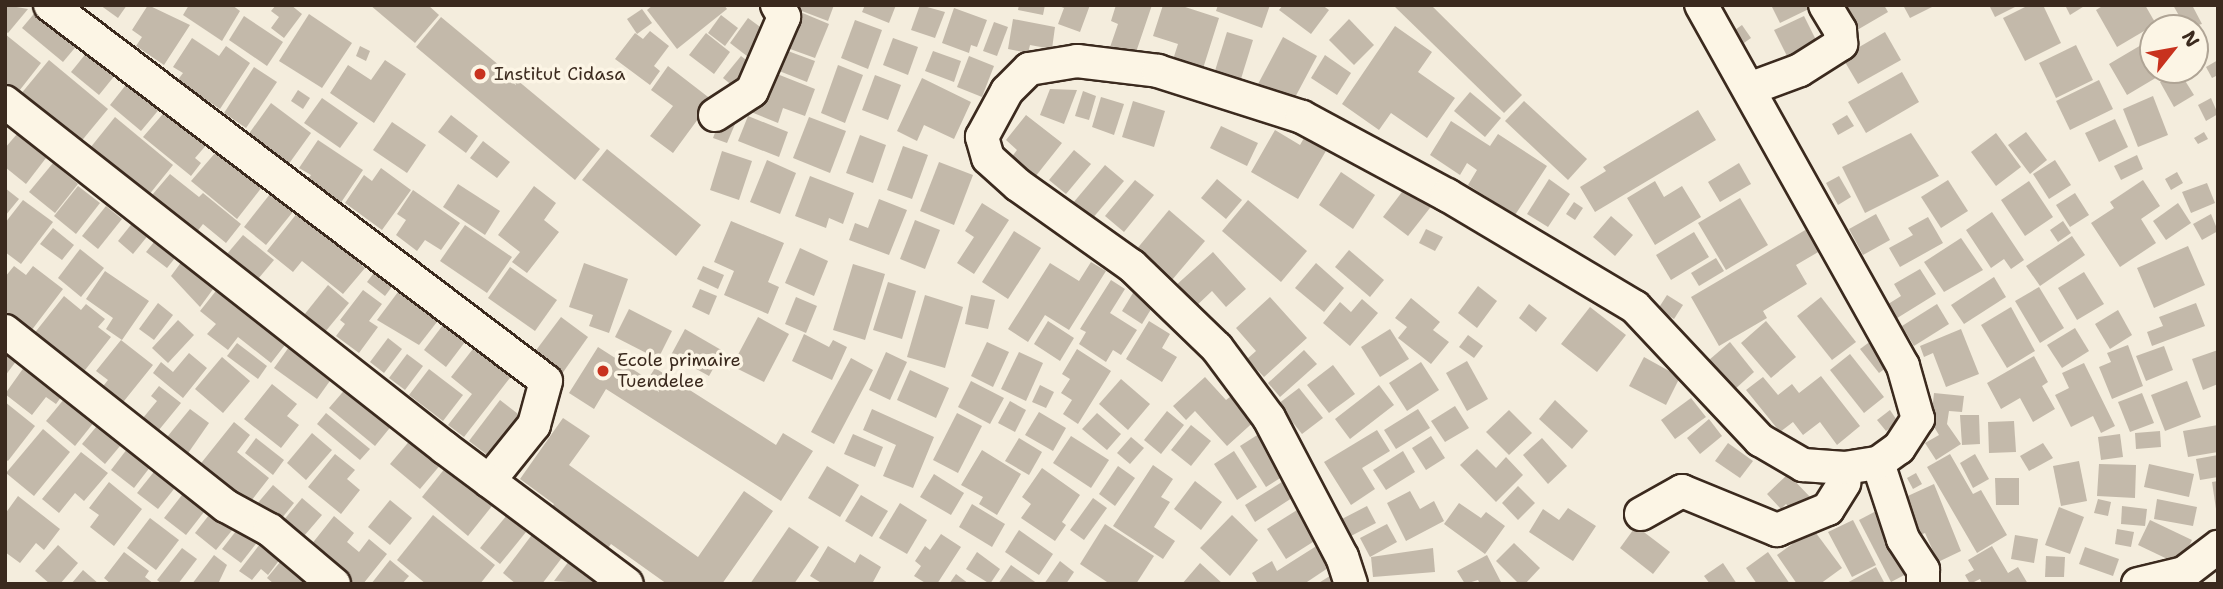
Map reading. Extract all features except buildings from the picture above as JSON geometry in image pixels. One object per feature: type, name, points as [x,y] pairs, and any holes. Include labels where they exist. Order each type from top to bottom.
[{"type":"street","points":[[50,5],[546,381],[534,425],[489,481]]},
{"type":"street","points":[[715,115],[752,92],[784,17],[777,5]]},
{"type":"street","points":[[1351,584],[1342,557],[1269,418],[1217,348],[1132,266],[1018,185],[988,158],[982,137],[1007,90],[1029,69],[1077,61],[1158,71],[1302,117],[1447,195],[1635,307],[1760,440],[1803,465],[1845,468],[1878,463],[1899,448],[1918,419],[1903,366],[1701,5]]},
{"type":"street","points":[[1749,89],[1800,70],[1841,44],[1840,30],[1825,5]]},
{"type":"street","points":[[5,102],[489,481],[627,584]]},
{"type":"street","points":[[5,331],[226,506],[270,530],[334,584]]},
{"type":"street","points":[[1878,463],[1903,539],[1923,570],[1923,584]]},
{"type":"street","points":[[1640,514],[1682,491],[1777,530],[1828,509],[1844,483],[1845,468]]},
{"type":"street","points":[[2138,584],[2184,573],[2218,547]]},
{"type":"place","name":"Institut Cidasa","points":[[480,74]]},
{"type":"place","name":"Ecole primaire Tuendelee","points":[[603,371]]}]
